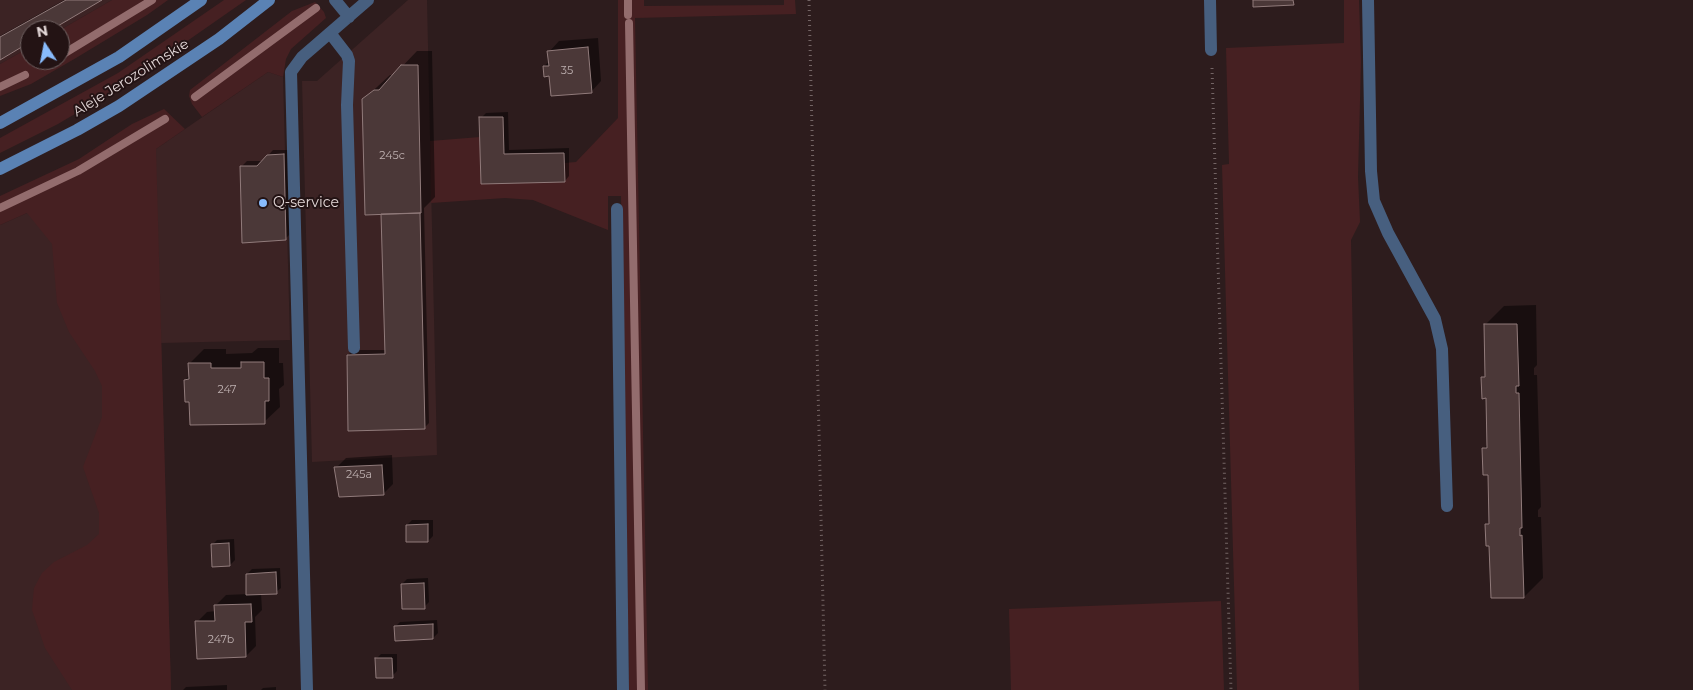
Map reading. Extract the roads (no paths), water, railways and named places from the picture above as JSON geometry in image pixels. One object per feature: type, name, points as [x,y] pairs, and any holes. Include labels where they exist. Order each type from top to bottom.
[{"type":"main road","name":"Aleje Jerozolimskie","points":[[0,123],[119,56],[201,0]]},
{"type":"main road","name":"Aleje Jerozolimskie","points":[[0,169],[70,134],[119,106],[219,39],[269,0]]},
{"type":"lane","points":[[335,0],[349,17]]},
{"type":"lane","points":[[306,690],[291,72],[296,63],[368,0]]},
{"type":"lane","points":[[1210,0],[1211,50]]},
{"type":"lane","points":[[1368,0],[1371,171],[1374,201],[1388,233],[1435,319],[1440,342],[1447,506]]},
{"type":"lane","points":[[330,33],[347,55],[349,61],[347,105],[354,348]]},
{"type":"lane","points":[[617,208],[623,690]]},
{"type":"waterway","points":[[70,50],[152,0]]},
{"type":"waterway","points":[[628,0],[628,15]]},
{"type":"waterway","points":[[195,97],[316,8]]},
{"type":"waterway","points":[[629,23],[641,690]]},
{"type":"waterway","points":[[0,87],[25,75]]},
{"type":"waterway","points":[[0,208],[78,171],[165,119]]},
{"type":"place","name":"Q-service","points":[[263,203]]}]
